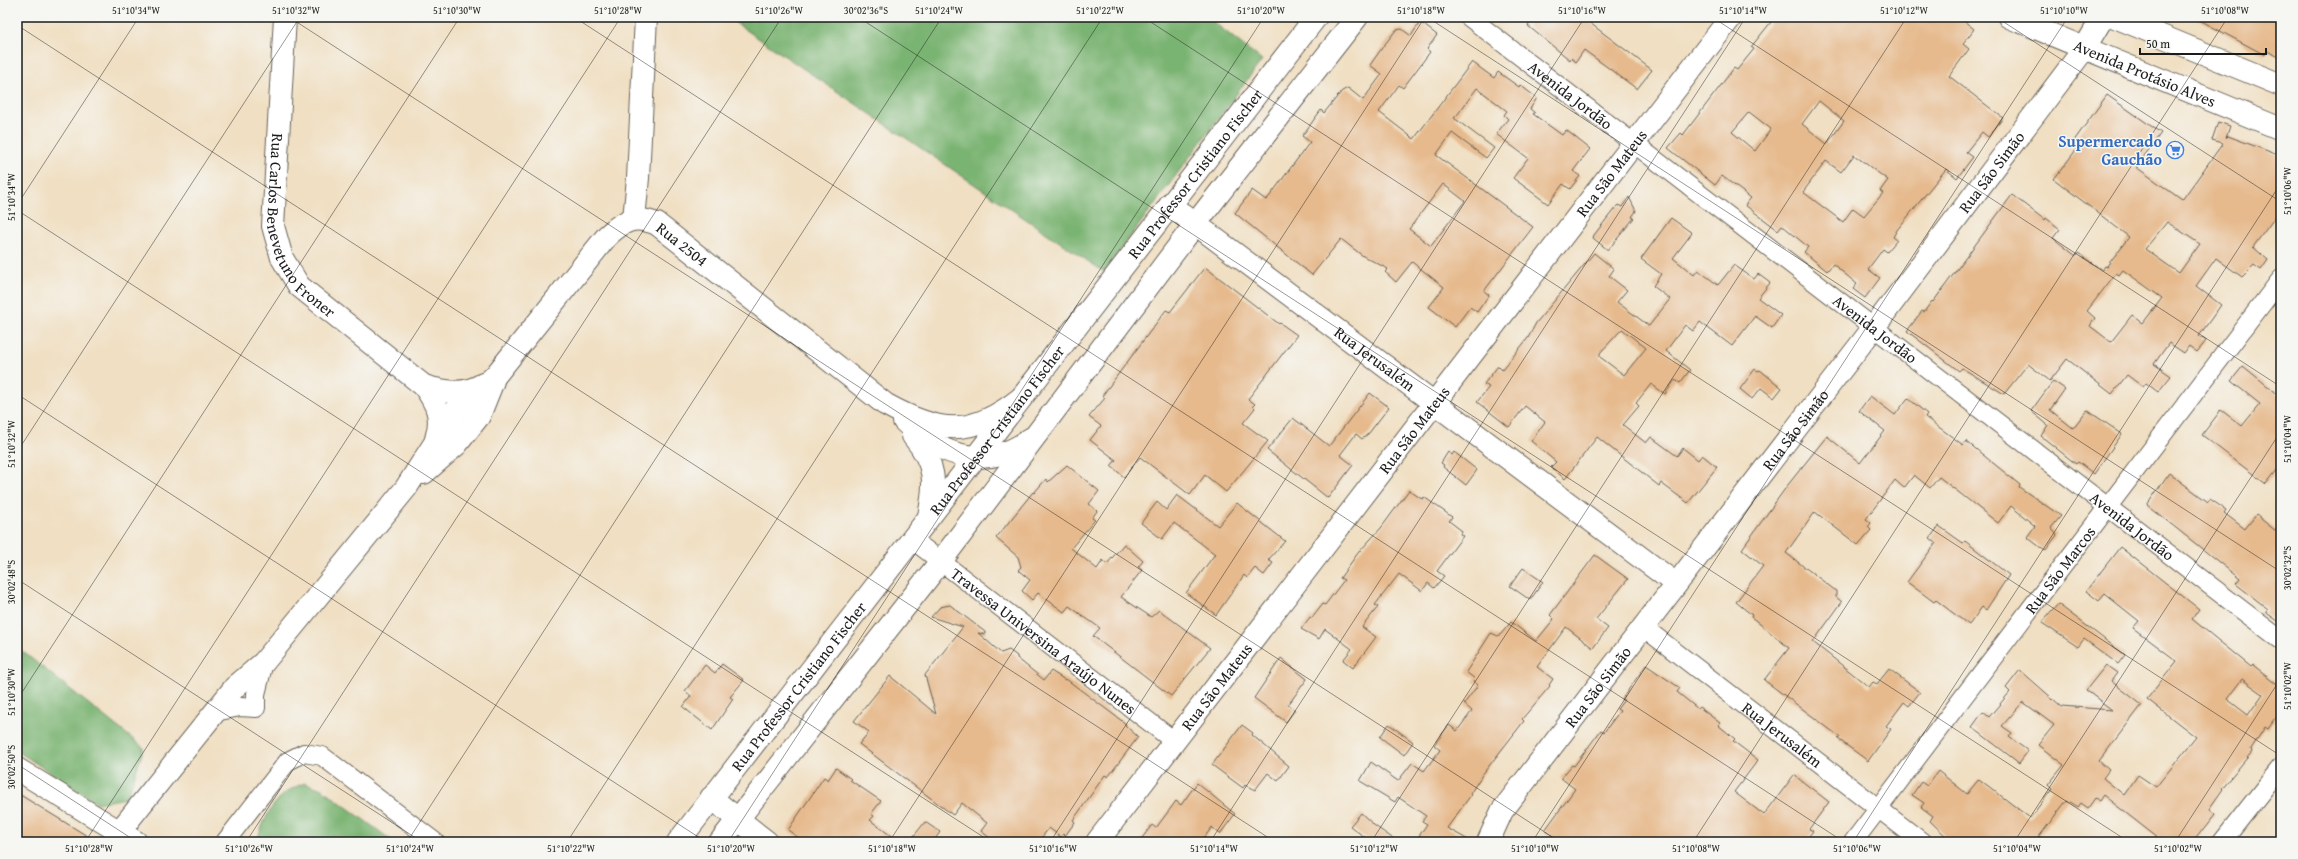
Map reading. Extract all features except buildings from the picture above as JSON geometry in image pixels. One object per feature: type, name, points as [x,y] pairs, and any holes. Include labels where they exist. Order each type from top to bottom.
[{"type":"street","name":"Rua Carlos Benevetuno Froner","points":[[285,17],[273,226],[282,258],[299,286],[424,386],[436,402],[439,414],[439,430],[434,445]]},
{"type":"street","name":"Rua 2504","points":[[646,17],[638,178],[634,219],[645,220],[657,224],[885,404],[911,418],[934,426],[951,428],[977,423],[1000,414],[1021,398]]},
{"type":"street","name":"Rua Professor Cristiano Fischer","points":[[678,842],[1316,17]]},
{"type":"street","name":"Rua Professor Cristiano Fischer","points":[[720,842],[941,561],[1196,224],[1357,17]]},
{"type":"street","name":"Avenida Jordão","points":[[1469,17],[2281,640]]},
{"type":"street","name":"Rua São Mateus","points":[[1097,842],[1435,403],[1632,143],[1731,17]]},
{"type":"street","name":"Avenida Protásio Alves","points":[[2008,17],[2281,129]]},
{"type":"street","name":"Rua São Simão","points":[[1488,842],[1502,811],[1874,327],[2084,49],[2104,17]]},
{"type":"street","points":[[2115,17],[2281,85]]},
{"type":"street","name":"Rua Jerusalém","points":[[1170,205],[1676,584]]},
{"type":"street","points":[[17,769],[128,837],[215,712],[235,687],[264,662],[406,488],[456,410],[495,376],[607,236],[621,223],[634,219]]},
{"type":"street","name":"Rua São Marcos","points":[[1854,842],[2281,279]]},
{"type":"street","name":"Rua Carlos Benevetuno Froner","points":[[424,386],[443,392],[460,392],[478,387],[495,376]]},
{"type":"street","points":[[406,488],[456,445],[479,416],[495,376]]},
{"type":"street","name":"Rua 2504","points":[[885,404],[917,441],[928,457],[933,472],[934,492],[928,520]]},
{"type":"street","points":[[885,404],[913,430],[935,446],[952,453],[975,457],[998,455],[1018,449],[1039,433]]},
{"type":"street","name":"Travessa Universina Araújo Nunes","points":[[913,540],[1174,741]]},
{"type":"street","name":"Rua Jerusalém","points":[[1643,627],[1922,842]]},
{"type":"street","points":[[215,712],[240,707],[256,708],[256,694],[264,662]]},
{"type":"street","points":[[225,842],[288,761],[304,753],[322,756],[435,842]]},
{"type":"street","points":[[2222,842],[2281,767]]},
{"type":"street","points":[[711,798],[766,842]]},
{"type":"green space","points":[[727,17],[1207,17],[1262,60],[1104,272]]},
{"type":"green space","points":[[17,647],[144,748],[127,798],[97,803],[17,751]]},
{"type":"green space","points":[[305,783],[322,789],[394,842],[257,842],[268,814],[273,806],[287,792]]},
{"type":"place","name":"Supermercado Gauchão","points":[[2175,150]]}]
